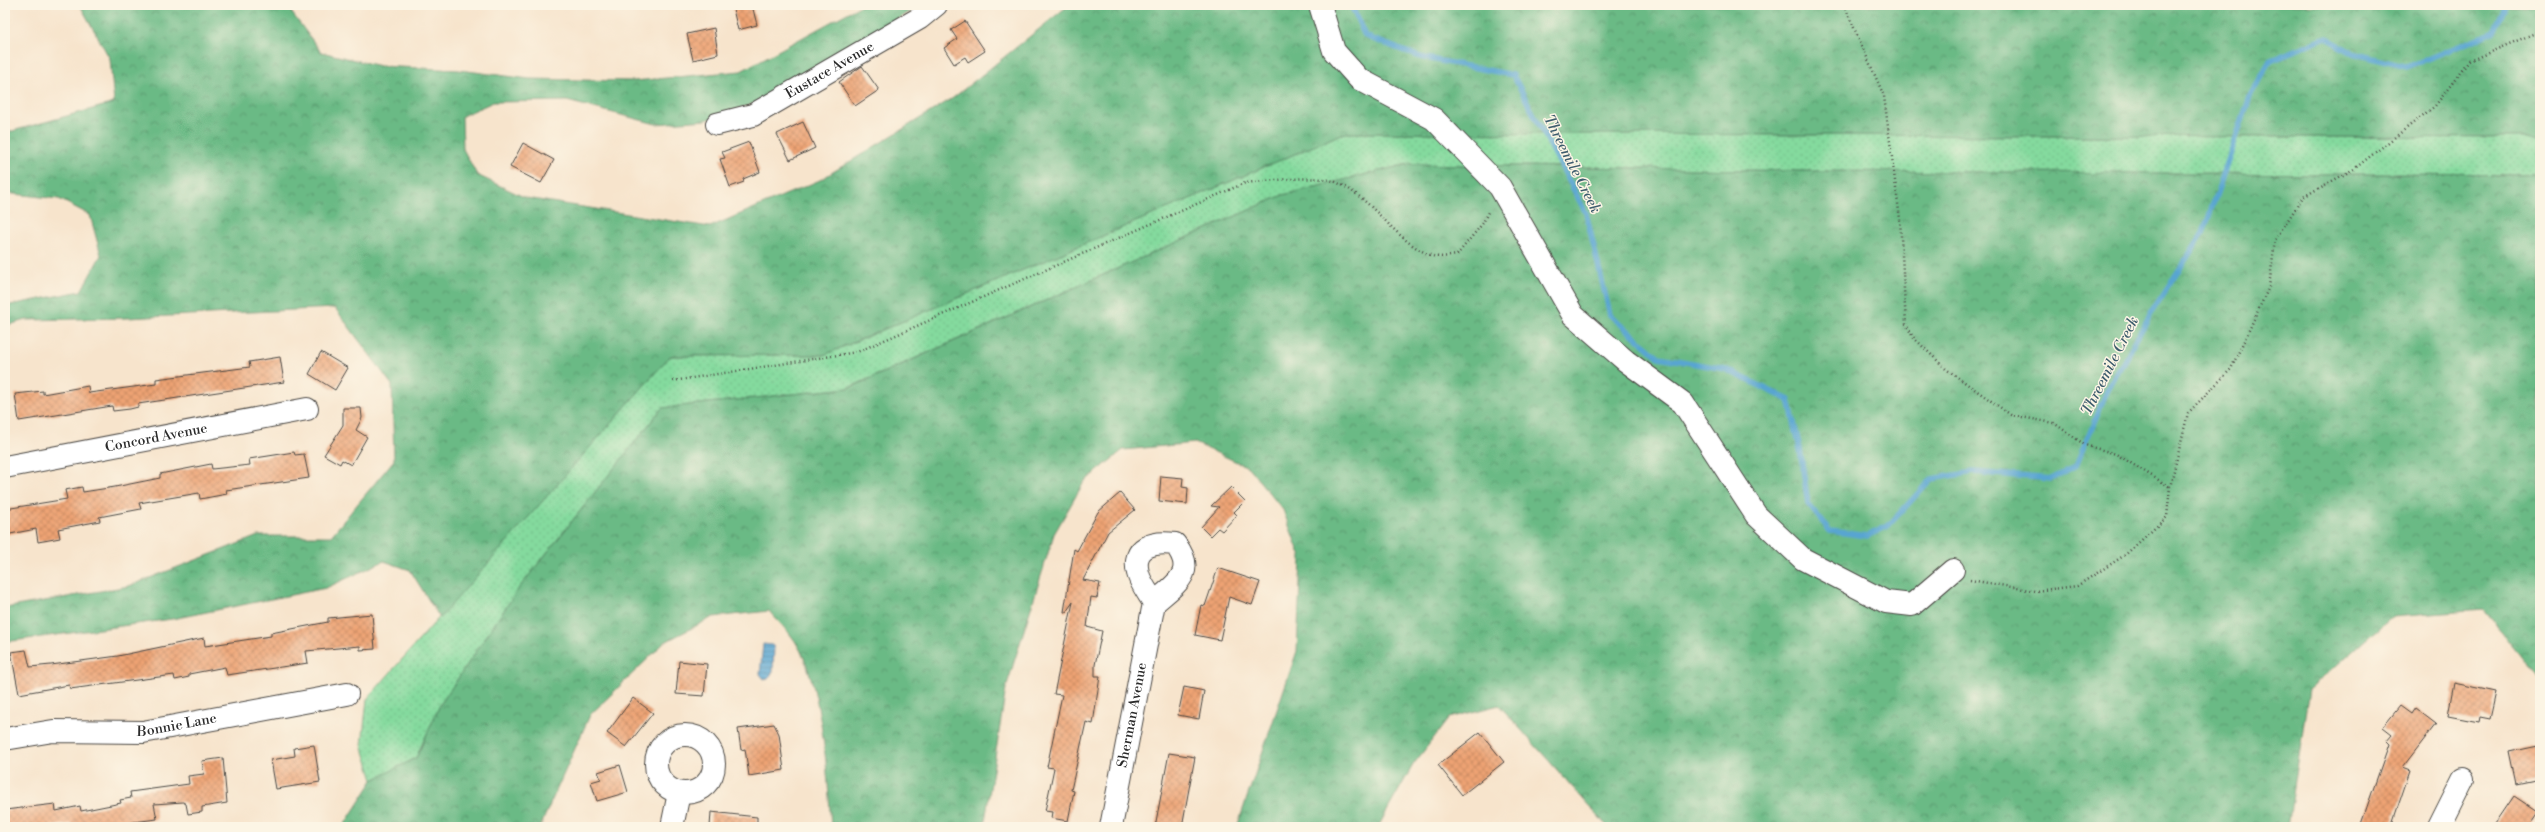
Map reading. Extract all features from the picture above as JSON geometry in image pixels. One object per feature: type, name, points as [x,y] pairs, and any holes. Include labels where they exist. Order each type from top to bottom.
[{"type":"street","name":"Eustace Avenue","points":[[717,124],[753,115],[781,100],[920,18],[936,5]]},
{"type":"street","points":[[1320,5],[1334,51],[1359,79],[1434,119],[1500,188],[1573,316],[1626,361],[1683,403],[1756,515],[1803,559],[1886,602],[1912,605],[1953,570]]},
{"type":"street","name":"Concord Avenue","points":[[5,466],[307,409]]},
{"type":"street","name":"Sherman Avenue","points":[[1111,827],[1154,603]]},
{"type":"street","name":"Bonnie Lane","points":[[5,739],[53,731],[143,732],[347,694]]},
{"type":"street","points":[[2439,827],[2463,779]]},
{"type":"street","points":[[672,827],[679,793]]},
{"type":"path","points":[[1844,5],[1884,96],[1900,219],[1906,324],[1913,338],[1946,369],[2011,415],[2054,423],[2085,445],[2116,454],[2170,487]]},
{"type":"path","points":[[1953,570],[1969,580],[2035,591],[2077,586],[2126,555],[2167,517],[2170,487],[2188,413],[2231,368],[2269,287],[2274,240],[2303,197],[2354,169],[2434,106],[2469,61],[2540,31]]},
{"type":"path","points":[[673,382],[857,352],[1245,183],[1298,179],[1333,181],[1372,206],[1408,241],[1434,256],[1457,255],[1483,223],[1500,188]]},
{"type":"green space","points":[[80,5],[286,5],[321,52],[380,66],[459,70],[530,79],[634,81],[741,71],[862,5],[921,5],[767,99],[706,120],[656,124],[567,101],[493,102],[462,116],[463,149],[477,175],[526,198],[710,227],[820,180],[953,98],[1069,5],[2540,5],[2540,138],[1344,133],[824,355],[670,356],[440,618],[410,570],[384,561],[326,588],[172,619],[5,642],[5,608],[129,586],[258,536],[331,536],[394,460],[392,385],[335,308],[127,318],[26,320],[5,326],[5,306],[81,291],[101,255],[90,215],[59,199],[5,193],[5,133],[114,103],[110,59]]},
{"type":"green space","points":[[1344,133],[2540,138],[2540,175],[1800,171],[1408,164],[1283,195],[848,388],[662,408],[519,588],[440,705],[416,758],[373,780],[362,745],[367,699],[670,356],[824,355]]},
{"type":"green space","points":[[1408,164],[1800,171],[2540,175],[2540,679],[2484,610],[2391,617],[2309,690],[2288,827],[1608,827],[1499,705],[1449,718],[1413,765],[1378,827],[1237,827],[1297,651],[1301,557],[1283,510],[1248,467],[1195,443],[1123,450],[1084,482],[1054,534],[1006,688],[984,827],[831,827],[822,731],[812,680],[804,658],[795,641],[769,611],[713,617],[665,642],[590,715],[540,827],[343,827],[373,780],[416,758],[440,705],[519,588],[662,408],[849,388],[1283,195]]},
{"type":"water","points":[[763,644],[772,645],[774,647],[773,671],[769,678],[764,679],[760,674]]},
{"type":"building","points":[[732,5],[752,5],[757,25],[738,30]]},
{"type":"building","points":[[965,21],[985,51],[968,62],[965,57],[954,64],[944,48],[957,39],[951,30]]},
{"type":"building","points":[[714,28],[718,54],[693,60],[687,34]]},
{"type":"building","points":[[862,66],[879,90],[855,106],[839,82]]},
{"type":"building","points":[[803,122],[815,148],[790,160],[777,134]]},
{"type":"building","points":[[749,142],[760,172],[743,179],[744,182],[730,187],[720,159],[725,158],[722,152]]},
{"type":"building","points":[[523,143],[554,160],[541,183],[510,167]]},
{"type":"building","points":[[321,352],[348,368],[335,390],[309,374]]},
{"type":"building","points":[[280,357],[284,382],[138,404],[138,407],[130,409],[113,411],[112,406],[19,421],[15,394],[43,391],[43,394],[88,386],[89,393],[156,384],[156,379],[250,367],[249,362]]},
{"type":"building","points":[[343,408],[361,408],[362,418],[356,430],[367,437],[351,465],[342,460],[340,464],[324,455],[343,425]]},
{"type":"building","points":[[294,452],[295,455],[304,454],[309,478],[226,490],[227,494],[200,499],[199,493],[139,503],[141,509],[99,517],[100,521],[58,529],[60,538],[38,542],[36,529],[5,535],[5,509],[67,499],[65,490],[82,487],[83,492],[115,487],[160,478],[160,474],[211,464],[212,469],[250,465],[249,459]]},
{"type":"building","points":[[1161,476],[1183,478],[1182,487],[1188,488],[1187,504],[1159,501]]},
{"type":"building","points":[[1231,487],[1245,501],[1234,512],[1237,515],[1222,531],[1218,528],[1210,536],[1201,527],[1219,507],[1211,506]]},
{"type":"building","points":[[1120,493],[1135,510],[1108,532],[1083,580],[1100,583],[1097,598],[1091,597],[1087,627],[1102,631],[1095,665],[1095,676],[1100,676],[1093,724],[1086,722],[1071,790],[1074,791],[1068,821],[1051,818],[1052,812],[1045,811],[1054,768],[1047,767],[1062,695],[1054,694],[1073,602],[1066,612],[1064,612],[1074,549],[1077,551],[1098,512]]},
{"type":"building","points":[[1218,568],[1260,582],[1252,605],[1229,597],[1220,640],[1195,635],[1201,605],[1205,606]]},
{"type":"building","points":[[372,614],[375,649],[360,650],[360,646],[306,651],[308,663],[227,675],[225,667],[189,674],[189,677],[175,680],[174,675],[70,689],[69,685],[19,694],[11,652],[26,650],[30,667],[51,665],[118,656],[204,638],[205,646],[271,636],[271,633],[328,622],[328,618]]},
{"type":"building","points":[[679,661],[707,664],[704,696],[676,694]]},
{"type":"building","points":[[2454,683],[2496,692],[2490,719],[2480,717],[2479,722],[2448,716]]},
{"type":"building","points":[[1184,687],[1204,691],[1199,719],[1178,715]]},
{"type":"building","points":[[633,698],[653,713],[626,747],[607,733]]},
{"type":"building","points":[[2400,706],[2411,714],[2415,708],[2436,724],[2402,768],[2410,771],[2391,827],[2360,827],[2389,744],[2386,741],[2392,734],[2383,727]]},
{"type":"building","points":[[774,724],[779,734],[784,770],[749,776],[745,749],[741,750],[738,729]]},
{"type":"building","points":[[1480,732],[1504,762],[1462,795],[1438,765]]},
{"type":"building","points":[[314,745],[320,782],[276,789],[271,760],[295,756],[294,748]]},
{"type":"building","points":[[2537,745],[2540,779],[2516,784],[2509,751]]},
{"type":"building","points":[[1169,753],[1195,757],[1182,827],[1155,827]]},
{"type":"building","points":[[223,758],[227,803],[202,807],[202,812],[188,814],[186,804],[183,802],[154,804],[157,819],[94,827],[73,827],[72,824],[44,827],[5,827],[5,810],[55,804],[56,811],[80,806],[81,811],[121,803],[120,800],[131,798],[130,792],[189,784],[188,776],[204,774],[202,761]]},
{"type":"building","points":[[620,765],[628,792],[597,801],[591,782],[601,779],[598,772]]},
{"type":"building","points":[[2514,796],[2538,812],[2528,827],[2493,827]]},
{"type":"building","points":[[711,812],[757,817],[757,827],[710,827]]},
{"type":"waterway","name":"Threemile Creek","points":[[1351,5],[1365,36],[1420,57],[1513,75],[1586,213],[1610,315],[1659,357],[1725,369],[1789,400],[1800,449],[1808,504],[1830,531],[1867,536],[1888,526],[1931,479],[1974,472],[2051,479],[2076,465],[2107,391],[2151,313],[2203,233],[2251,94],[2271,60],[2326,38],[2353,53],[2407,67],[2494,32],[2506,5]]}]
